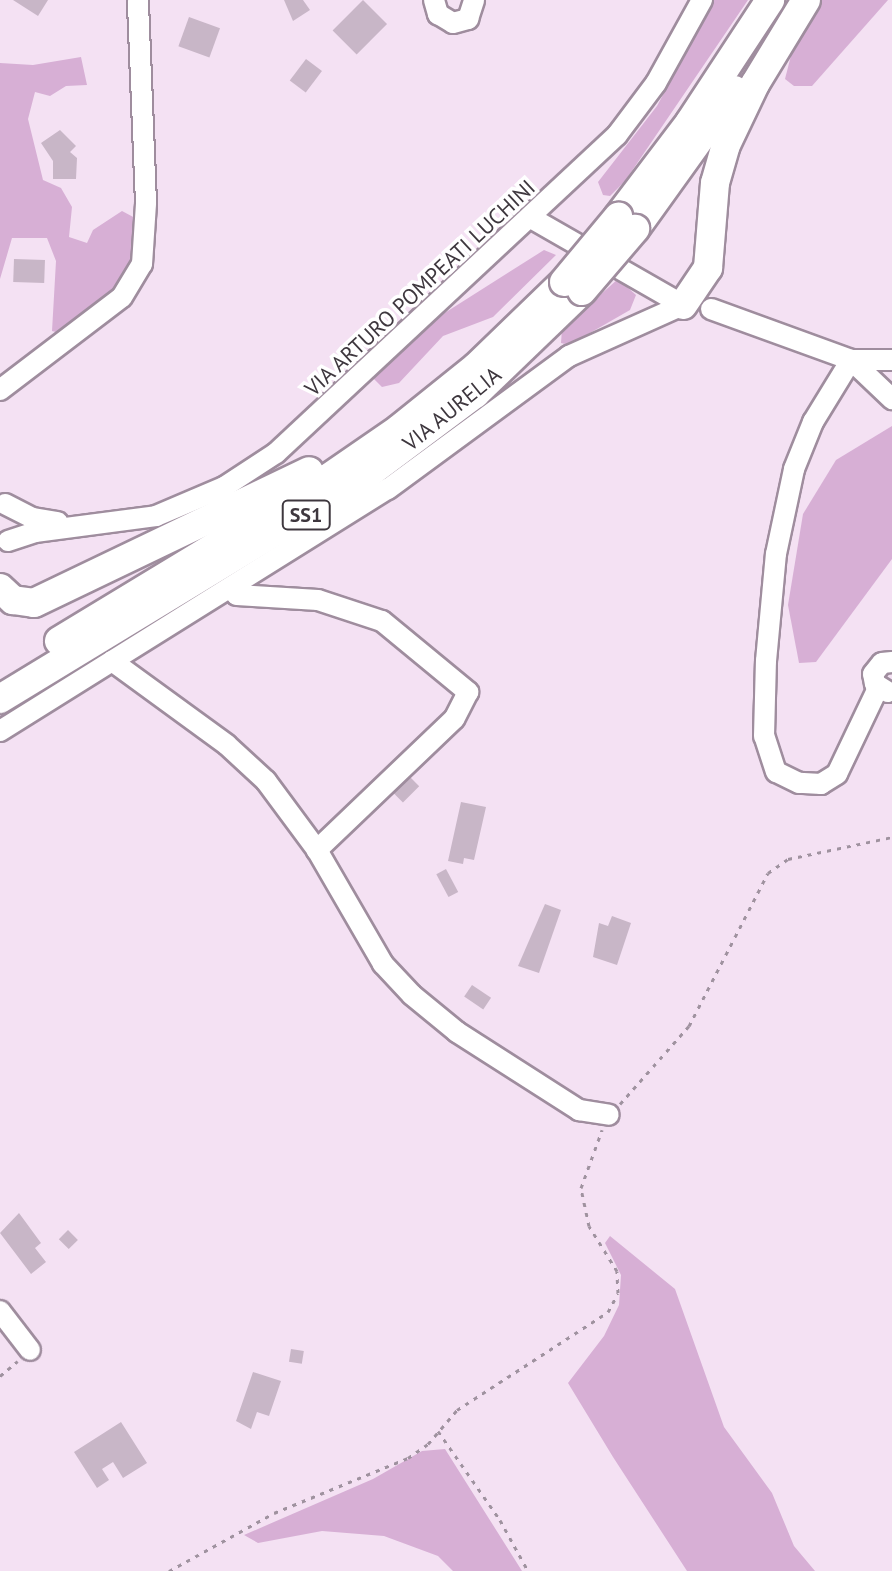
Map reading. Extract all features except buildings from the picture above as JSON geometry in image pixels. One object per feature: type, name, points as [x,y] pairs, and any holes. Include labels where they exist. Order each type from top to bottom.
[{"type":"highway","name":"VIA AURELIA","points":[[627,223],[770,0]]},
{"type":"highway","name":"VIA AURELIA","points":[[0,699],[360,480],[475,394],[703,139],[793,0]]},
{"type":"highway","points":[[683,305],[708,268],[715,183],[730,134],[806,0]]},
{"type":"highway","name":"VIA AURELIA","points":[[0,676],[328,478],[476,367],[573,286]]},
{"type":"highway","points":[[0,588],[23,604],[61,592],[304,474],[476,367]]},
{"type":"street","points":[[0,390],[122,297],[142,264],[146,203],[138,0]]},
{"type":"street","points":[[434,0],[438,14],[453,23],[468,19],[474,0]]},
{"type":"street","name":"VIA ARTURO POMPEATI LUCHINI","points":[[4,547],[35,532],[102,525],[192,503],[257,467],[531,218],[628,122],[702,0]]},
{"type":"street","points":[[531,218],[683,305]]},
{"type":"street","points":[[0,731],[388,489],[569,356],[683,305]]},
{"type":"street","points":[[711,309],[851,360],[892,360]]},
{"type":"street","points":[[851,360],[892,399]]},
{"type":"street","points":[[851,360],[802,447],[781,525],[764,704],[764,736],[776,772],[799,783],[821,784],[837,774],[885,690],[875,669],[892,662]]},
{"type":"street","points":[[2,501],[10,516],[4,547]]},
{"type":"street","name":"VIA ARTURO POMPEATI LUCHINI","points":[[2,501],[32,518],[102,525]]},
{"type":"street","points":[[230,588],[237,595],[318,600],[368,615],[413,642],[468,692],[454,719],[317,850]]},
{"type":"street","points":[[112,661],[248,763],[317,850],[383,964],[412,995],[457,1032],[579,1110],[609,1115]]},
{"type":"street","points":[[0,1311],[30,1350]]},
{"type":"path","points":[[169,1571],[274,1513],[408,1458],[457,1410],[594,1324],[613,1305],[617,1271],[589,1226],[581,1188],[609,1115],[669,1055],[689,1026],[768,873],[788,859],[892,837]]},
{"type":"path","points":[[0,1376],[30,1350]]},
{"type":"path","points":[[438,1431],[500,1520],[528,1571]]},
{"type":"shaded area","points":[[714,0],[748,0],[625,181],[610,196],[603,195],[598,182],[657,106]]},
{"type":"shaded area","points":[[817,0],[888,0],[812,86],[794,86],[785,79],[796,36]]},
{"type":"shaded area","points":[[81,57],[87,85],[66,86],[50,96],[35,92],[28,119],[43,180],[61,188],[72,207],[69,237],[87,243],[93,230],[122,211],[137,219],[137,244],[128,280],[63,334],[52,331],[56,261],[47,238],[12,238],[0,279],[0,63],[33,65]]},
{"type":"shaded area","points":[[544,250],[556,255],[493,317],[443,336],[399,383],[382,387],[372,377],[432,321]]},
{"type":"shaded area","points":[[618,279],[636,295],[630,310],[569,345],[561,343],[562,329]]},
{"type":"shaded area","points":[[892,426],[892,559],[816,662],[799,663],[788,605],[803,514],[836,460]]},
{"type":"shaded area","points":[[610,1236],[675,1289],[724,1427],[772,1493],[794,1546],[815,1571],[687,1571],[613,1457],[568,1383],[604,1336],[619,1305],[621,1275],[605,1243]]},
{"type":"shaded area","points":[[445,1449],[522,1571],[453,1571],[438,1556],[384,1536],[322,1531],[258,1543],[244,1535],[373,1479],[422,1451]]}]
